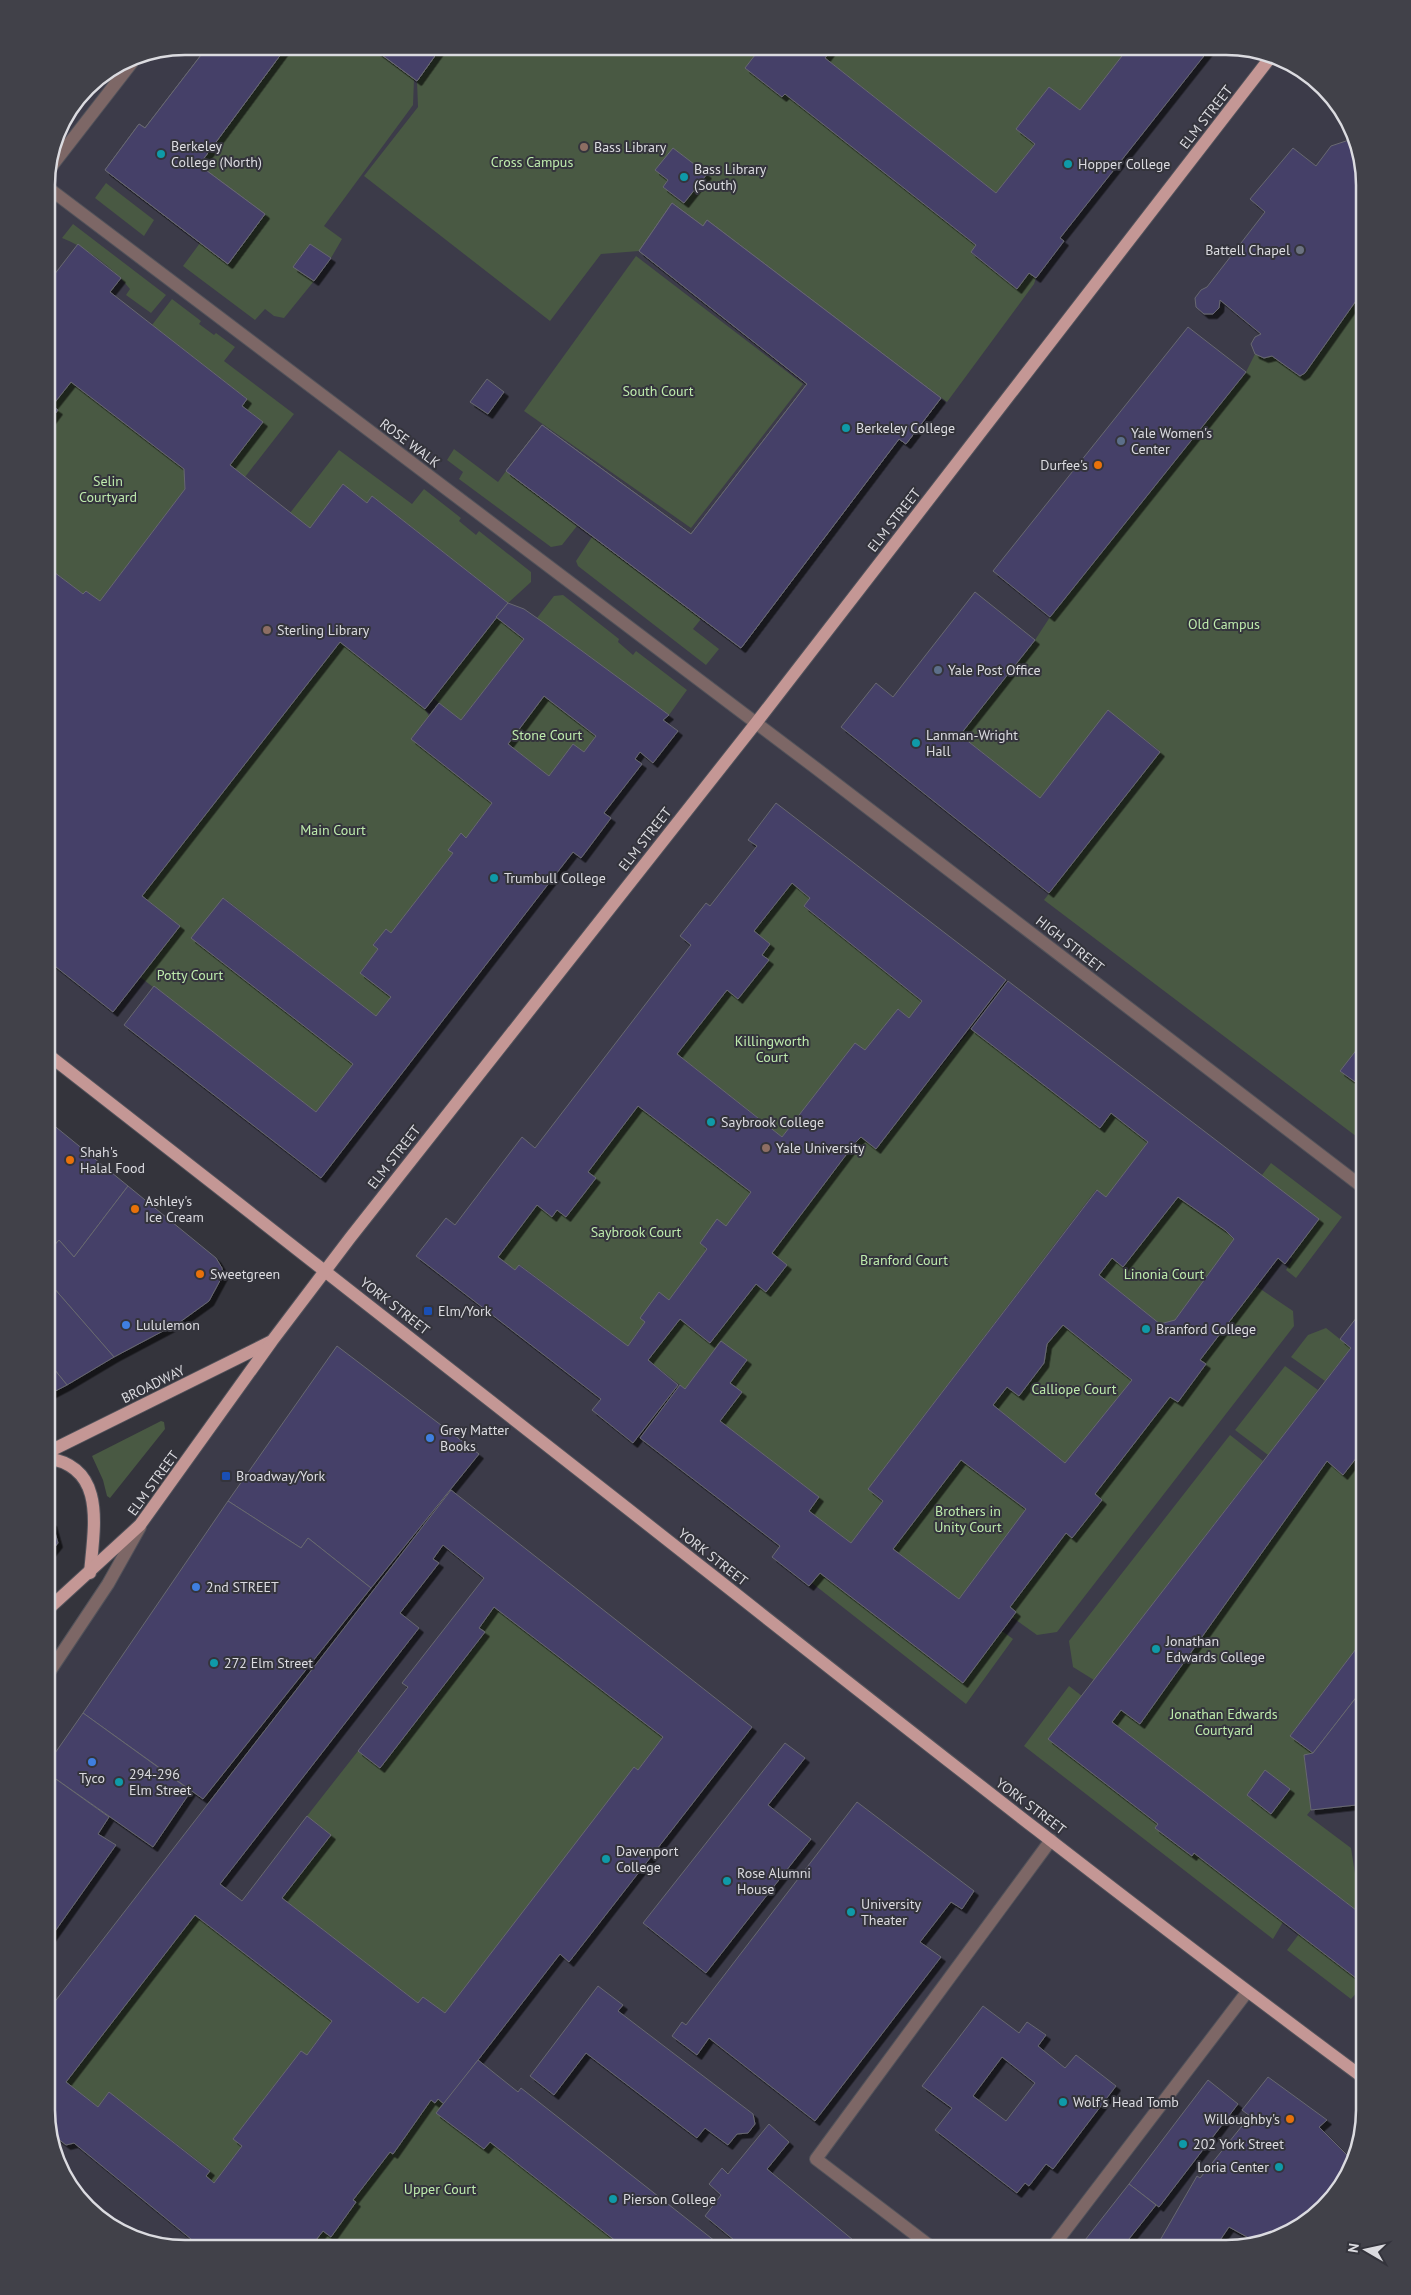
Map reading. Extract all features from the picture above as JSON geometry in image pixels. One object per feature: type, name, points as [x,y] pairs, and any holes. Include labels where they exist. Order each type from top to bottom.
[{"type":"main road","name":"ELM STREET","points":[[140,1525],[272,1341],[326,1270],[756,723],[1267,62]]},
{"type":"main road","name":"YORK STREET","points":[[55,1060],[326,1270],[1051,1840],[1247,1992],[1356,2072]]},
{"type":"main road","name":"BROADWAY","points":[[55,1450],[272,1341]]},
{"type":"main road","points":[[55,1459],[62,1460],[73,1466],[90,1486],[94,1506],[90,1573]]},
{"type":"main road","points":[[55,1603],[140,1525]]},
{"type":"street","points":[[57,160],[128,68]]},
{"type":"street","name":"ROSE WALK","points":[[55,194],[756,723]]},
{"type":"street","name":"HIGH STREET","points":[[756,723],[1356,1183]]},
{"type":"street","name":"ELM STREET","points":[[55,1664],[108,1584],[140,1525]]},
{"type":"street","points":[[922,2240],[816,2159],[1051,1840]]},
{"type":"street","points":[[1058,2240],[1247,1992]]},
{"type":"shaded area","name":"Yale University","points":[[185,55],[1234,55],[1251,57],[1283,68],[1312,87],[1324,99],[1343,128],[1354,160],[1356,185],[1356,2110],[1354,2135],[1349,2152],[1343,2167],[1324,2196],[1312,2208],[1283,2227],[1260,2236],[1226,2240],[177,2240],[160,2238],[128,2227],[99,2208],[87,2196],[68,2167],[57,2135],[55,2118],[55,1662],[140,1525],[326,1270],[55,1060],[55,177],[59,151],[65,135],[87,99],[99,87],[128,68],[151,59]]},
{"type":"green space","points":[[280,55],[383,55],[414,79],[413,105],[324,226],[342,239],[331,258],[310,244],[294,266],[314,281],[284,318],[274,316],[265,309],[255,320],[183,266],[200,243],[265,214],[199,165]]},
{"type":"green space","name":"Cross Campus","points":[[436,55],[755,55],[745,68],[781,97],[785,94],[976,245],[971,253],[1017,289],[1029,273],[1036,278],[1034,284],[947,402],[707,220],[703,226],[673,203],[639,251],[601,254],[550,321],[364,176],[418,107],[417,81]],"holes":[[[673,149],[707,174],[684,203],[663,187],[668,180],[655,170]]]},
{"type":"green space","points":[[827,55],[1123,55],[1080,110],[1049,87],[1016,129],[1035,144],[996,193],[825,58]]},
{"type":"green space","points":[[106,183],[154,220],[144,236],[95,198]]},
{"type":"green space","points":[[73,224],[166,295],[151,313],[126,295],[130,289],[108,266],[81,247],[62,238]]},
{"type":"green space","name":"South Court","points":[[636,256],[803,384],[691,528],[524,411]]},
{"type":"green space","points":[[172,299],[201,321],[199,324],[214,335],[216,333],[235,347],[224,361],[294,414],[245,477],[230,465],[263,422],[242,406],[247,399],[152,325]]},
{"type":"green space","name":"Old Campus","points":[[1356,300],[1356,1051],[1340,1071],[1356,1083],[1356,1136],[1044,900],[1160,751],[1108,711],[1040,798],[960,735],[1035,640],[1050,617],[1246,372],[1255,354],[1264,358],[1272,356],[1300,376]]},
{"type":"green space","name":"Selin Courtyard","points":[[71,382],[184,469],[185,489],[100,601],[86,591],[83,594],[55,573],[55,415],[58,411],[55,408],[55,402]]},
{"type":"green space","points":[[454,449],[498,482],[506,471],[577,526],[562,545],[551,547],[459,479],[463,472],[447,460]]},
{"type":"green space","points":[[339,450],[412,504],[424,489],[461,518],[459,521],[476,535],[479,531],[531,572],[531,582],[508,603],[372,496],[367,503],[343,484],[310,528],[290,513]]},
{"type":"green space","points":[[592,537],[701,619],[693,629],[719,649],[706,665],[578,566],[576,561]]},
{"type":"green space","points":[[563,595],[619,639],[618,642],[633,655],[636,651],[687,690],[669,715],[537,618],[554,596]]},
{"type":"green space","points":[[496,617],[524,639],[461,720],[434,699]]},
{"type":"green space","name":"Main Court","points":[[340,642],[425,709],[429,716],[411,739],[492,803],[466,838],[461,834],[449,849],[453,853],[391,933],[386,929],[373,944],[378,949],[360,973],[391,997],[376,1016],[224,898],[192,938],[353,1064],[316,1112],[140,977],[180,926],[142,896]]},
{"type":"green space","name":"Stone Court","points":[[544,696],[596,736],[584,752],[573,744],[549,776],[508,744]]},
{"type":"green space","name":"Killingworth Court","points":[[792,883],[810,898],[804,907],[922,1001],[909,1018],[899,1009],[865,1050],[855,1043],[782,1137],[677,1054],[727,990],[737,998],[768,960],[762,955],[754,931]]},
{"type":"green space","name":"Branford Court","points":[[971,1029],[1100,1128],[1111,1113],[1148,1142],[1106,1197],[1096,1190],[868,1489],[883,1501],[851,1543],[809,1511],[819,1497],[720,1421],[742,1392],[730,1383],[747,1360],[721,1341],[685,1389],[648,1360],[680,1319],[710,1343],[756,1284],[772,1253],[855,1143],[861,1137],[876,1148]]},
{"type":"green space","name":"Saybrook Court","points":[[638,1106],[751,1192],[726,1226],[717,1220],[700,1243],[707,1249],[669,1300],[645,1322],[628,1346],[520,1265],[515,1270],[498,1257],[537,1205],[552,1217],[557,1210],[566,1217],[596,1178],[588,1172]]},
{"type":"green space","points":[[1271,1163],[1342,1217],[1296,1278],[1286,1270],[1293,1259],[1290,1257],[1262,1175]]},
{"type":"green space","name":"Linonia Court","points":[[1178,1197],[1225,1230],[1234,1239],[1175,1320],[1160,1324],[1099,1275],[1112,1258],[1123,1266]]},
{"type":"green space","points":[[1256,1286],[1293,1311],[1294,1326],[1057,1632],[1037,1635],[1012,1617],[1016,1612],[1010,1607],[1066,1533],[1073,1537],[1102,1500],[1095,1494],[1170,1397],[1178,1402],[1206,1365],[1200,1360]]},
{"type":"green space","name":"Calliope Court","points":[[1063,1325],[1132,1380],[1065,1463],[993,1405],[1007,1387],[1019,1396],[1044,1364],[1047,1344]]},
{"type":"green space","points":[[1326,1328],[1351,1348],[1325,1381],[1291,1357],[1308,1335]]},
{"type":"green space","points":[[1285,1366],[1318,1390],[1268,1455],[1235,1430]]},
{"type":"green space","points":[[161,1421],[164,1422],[165,1429],[110,1498],[107,1496],[103,1480],[92,1456]]},
{"type":"green space","points":[[1230,1435],[1263,1461],[1094,1680],[1073,1667],[1069,1641]]},
{"type":"green space","name":"Jonathan Edwards Courtyard","points":[[1356,1459],[1356,1649],[1290,1736],[1313,1753],[1304,1756],[1311,1810],[1307,1815],[1351,1848],[1356,1880],[1356,1910],[1112,1722],[1121,1710],[1140,1723],[1327,1461],[1344,1475]]},
{"type":"green space","name":"Brothers in Unity Court","points":[[961,1460],[1026,1509],[959,1599],[893,1549]]},
{"type":"green space","points":[[820,1573],[963,1682],[1002,1631],[1013,1639],[966,1704],[812,1583]]},
{"type":"green space","points":[[494,1607],[663,1737],[638,1770],[635,1767],[445,2013],[423,1997],[418,2003],[282,1898],[331,1835],[307,1816],[358,1751],[380,1768],[485,1633],[479,1628]]},
{"type":"green space","points":[[1069,1686],[1082,1696],[1048,1739],[1158,1824],[1155,1828],[1192,1856],[1194,1853],[1283,1922],[1273,1939],[1024,1746]]},
{"type":"green space","points":[[195,1915],[332,2021],[307,2055],[301,2051],[233,2139],[242,2146],[214,2183],[206,2176],[210,2170],[109,2092],[98,2107],[66,2082]]},
{"type":"green space","points":[[1299,1934],[1356,1978],[1356,1993],[1351,1999],[1287,1950]]},
{"type":"green space","name":"Upper Court","points":[[438,2099],[444,2104],[453,2126],[484,2149],[490,2142],[615,2240],[316,2240],[323,2231],[331,2237],[355,2203],[353,2200],[390,2152],[393,2154],[431,2100],[435,2102]]},
{"type":"building","name":"Berkeley College (North)","points":[[201,55],[280,55],[199,165],[265,214],[228,264],[105,170],[139,124],[145,128]]},
{"type":"building","name":"Berkeley College (North)","points":[[201,55],[280,55],[199,165],[265,214],[228,264],[105,170],[139,124],[145,128]]},
{"type":"building","points":[[382,55],[436,55],[417,81]]},
{"type":"building","points":[[382,55],[436,55],[417,81]]},
{"type":"building","name":"Hopper College","points":[[755,55],[827,55],[825,58],[996,193],[1035,144],[1016,129],[1049,87],[1080,110],[1123,55],[1205,55],[1060,238],[1064,241],[1036,278],[1029,273],[1017,289],[971,252],[976,245],[785,94],[782,97],[745,68]]},
{"type":"building","name":"Battell Chapel","points":[[1348,140],[1354,160],[1356,185],[1356,301],[1305,373],[1300,376],[1272,356],[1264,358],[1255,354],[1251,344],[1255,337],[1261,334],[1220,300],[1219,308],[1213,314],[1204,314],[1196,307],[1195,298],[1201,290],[1207,287],[1265,212],[1250,199],[1293,148],[1316,166],[1331,146]]},
{"type":"building","name":"Bass Library (South)","points":[[673,148],[707,174],[684,203],[663,187],[668,180],[655,170]]},
{"type":"building","name":"Berkeley College","points":[[672,203],[703,226],[707,220],[941,398],[906,444],[899,439],[741,648],[506,471],[542,425],[691,534],[807,384],[639,251]]},
{"type":"building","name":"Berkeley College","points":[[672,203],[703,226],[707,220],[941,398],[906,444],[899,439],[741,648],[506,471],[542,425],[691,534],[807,384],[639,251]]},
{"type":"building","name":"Sterling Library","points":[[78,244],[121,278],[110,292],[247,399],[242,406],[263,422],[230,465],[310,528],[343,484],[367,503],[372,496],[508,603],[425,709],[340,642],[142,896],[180,926],[113,1012],[55,966],[55,573],[83,594],[86,591],[100,601],[185,489],[184,469],[71,382],[55,402],[55,274]]},
{"type":"building","points":[[310,244],[331,258],[314,281],[293,267]]},
{"type":"building","points":[[1188,327],[1246,372],[1050,617],[993,571]]},
{"type":"building","points":[[487,379],[504,392],[488,414],[470,402]]},
{"type":"building","name":"Lanman-Wright Hall","points":[[975,592],[1035,640],[960,735],[1040,798],[1108,710],[1160,752],[1049,893],[841,727],[876,683],[893,697]]},
{"type":"building","name":"Trumbull College","points":[[508,603],[524,609],[669,715],[663,720],[678,731],[653,763],[640,752],[635,759],[642,764],[604,813],[611,818],[581,858],[573,852],[321,1178],[124,1025],[154,986],[316,1112],[353,1064],[191,938],[223,898],[376,1016],[391,997],[360,973],[378,949],[373,945],[386,929],[391,933],[453,853],[448,850],[461,833],[466,838],[492,803],[411,739],[439,703],[461,720],[524,639],[496,617]],"holes":[[[544,696],[596,736],[584,752],[573,744],[549,776],[508,744]]]},
{"type":"building","name":"Saybrook College","points":[[776,803],[1006,980],[876,1149],[861,1137],[855,1143],[772,1253],[787,1265],[766,1292],[756,1284],[710,1343],[680,1319],[648,1360],[678,1385],[633,1443],[592,1410],[601,1399],[416,1256],[446,1218],[455,1225],[522,1137],[535,1148],[691,945],[680,936],[706,903],[710,906],[757,846],[748,840]],"holes":[[[792,883],[810,898],[804,906],[922,1001],[909,1018],[898,1009],[865,1050],[855,1043],[782,1137],[677,1054],[727,990],[738,999],[769,960],[762,955],[770,944],[754,931]],[[638,1106],[751,1192],[726,1226],[717,1219],[700,1243],[707,1249],[669,1300],[659,1292],[640,1318],[645,1322],[628,1346],[519,1265],[515,1270],[498,1257],[537,1205],[552,1217],[557,1210],[566,1217],[596,1178],[588,1172]]]},
{"type":"building","name":"Branford College","points":[[1008,981],[1319,1219],[1285,1264],[1278,1258],[1200,1360],[1206,1364],[1178,1402],[1170,1397],[1095,1494],[1102,1500],[1072,1538],[1066,1533],[1010,1607],[1016,1612],[963,1683],[820,1573],[809,1586],[772,1557],[780,1546],[640,1438],[680,1385],[685,1389],[721,1341],[747,1360],[730,1383],[742,1392],[720,1421],[819,1497],[809,1511],[851,1543],[883,1501],[868,1489],[1097,1190],[1106,1197],[1148,1142],[1111,1113],[1100,1128],[971,1029]],"holes":[[[1178,1197],[1225,1230],[1234,1239],[1175,1320],[1160,1324],[1099,1275],[1112,1258],[1123,1267]],[[1063,1325],[1132,1380],[1065,1463],[993,1405],[1007,1387],[1019,1396],[1044,1363],[1047,1344]],[[961,1460],[1026,1509],[959,1599],[893,1549]]]},
{"type":"building","points":[[1356,1051],[1356,1083],[1340,1071]]},
{"type":"building","points":[[55,1126],[128,1186],[74,1257],[59,1240],[55,1245]]},
{"type":"building","points":[[128,1186],[216,1258],[222,1268],[223,1275],[209,1301],[180,1322],[114,1357],[55,1289],[55,1245],[59,1240],[74,1257]]},
{"type":"building","points":[[55,1289],[114,1357],[67,1385],[55,1370]]},
{"type":"building","name":"Jonathan Edwards College","points":[[1356,1318],[1356,1458],[1343,1475],[1327,1461],[1140,1724],[1121,1710],[1112,1722],[1356,1910],[1356,1978],[1194,1853],[1192,1856],[1155,1828],[1158,1824],[1048,1739],[1351,1348],[1340,1339]]},
{"type":"building","points":[[337,1346],[479,1454],[371,1588],[308,1538],[301,1548],[228,1501]]},
{"type":"building","points":[[55,1370],[67,1385],[55,1391]]},
{"type":"building","name":"Davenport College","points":[[451,1490],[752,1727],[569,1962],[560,1954],[444,2104],[438,2099],[435,2103],[431,2100],[393,2154],[390,2152],[353,2200],[356,2202],[331,2237],[323,2231],[316,2240],[192,2240],[74,2143],[66,2145],[58,2139],[55,2118],[55,2001]],"holes":[[[443,1545],[484,1578],[402,1683],[408,1687],[358,1751],[380,1768],[485,1632],[479,1628],[494,1607],[663,1737],[638,1770],[634,1767],[445,2013],[423,1997],[418,2003],[282,1898],[331,1835],[307,1816],[242,1901],[220,1884],[419,1628],[400,1613],[439,1563],[433,1559]],[[195,1915],[332,2021],[307,2055],[301,2051],[233,2139],[242,2146],[214,2183],[206,2176],[210,2171],[109,2092],[98,2107],[66,2082]]]},
{"type":"building","name":"272 Elm Street","points":[[228,1501],[301,1548],[308,1538],[371,1588],[203,1799],[83,1713]]},
{"type":"building","points":[[55,1532],[58,1543],[55,1547]]},
{"type":"building","points":[[1356,1649],[1356,1698],[1313,1753],[1290,1736]]},
{"type":"building","points":[[1356,1698],[1356,1805],[1311,1810],[1304,1755],[1313,1753]]},
{"type":"building","name":"294-296 Elm Street","points":[[83,1713],[191,1791],[153,1847],[55,1778],[55,1753]]},
{"type":"building","name":"Rose Alumni House","points":[[785,1743],[805,1758],[768,1805],[811,1839],[706,1973],[643,1923]]},
{"type":"building","points":[[1265,1770],[1290,1789],[1271,1814],[1247,1795]]},
{"type":"building","points":[[55,1778],[109,1817],[98,1834],[116,1845],[55,1931]]},
{"type":"building","points":[[857,1802],[974,1891],[962,1909],[951,1902],[920,1942],[941,1957],[815,2121],[709,2038],[697,2055],[672,2036],[682,2022],[686,2025]]},
{"type":"building","points":[[598,1986],[623,2005],[618,2011],[753,2114],[755,2124],[748,2133],[737,2134],[728,2145],[705,2128],[697,2138],[586,2053],[554,2095],[530,2076]]},
{"type":"building","name":"Wolf's Head Tomb","points":[[983,2006],[1019,2033],[1027,2022],[1046,2035],[1038,2046],[1065,2068],[1076,2055],[1116,2086],[1053,2169],[1046,2164],[1029,2186],[1025,2183],[1017,2193],[935,2130],[952,2108],[922,2086]],"holes":[[[1002,2057],[1035,2083],[1006,2121],[973,2096]]]},
{"type":"building","name":"Pierson College","points":[[478,2060],[518,2092],[521,2088],[714,2240],[615,2240],[490,2142],[484,2149],[436,2113]]},
{"type":"building","name":"Loria Center","points":[[1268,2077],[1327,2120],[1319,2127],[1348,2156],[1334,2182],[1312,2208],[1283,2227],[1260,2236],[1249,2238],[1229,2227],[1220,2240],[1160,2240],[1197,2176],[1200,2178],[1250,2116],[1242,2110]]},
{"type":"building","name":"202 York Street","points":[[1208,2080],[1238,2104],[1159,2207],[1129,2184]]},
{"type":"building","points":[[769,2124],[789,2142],[767,2169],[853,2240],[734,2240],[705,2216],[721,2195],[709,2184],[722,2168],[728,2174]]},
{"type":"building","points":[[1129,2184],[1156,2205],[1128,2240],[1085,2240]]},
{"type":"place","name":"Bass Library","points":[[584,147]]},
{"type":"place","name":"Berkeley College (North)","points":[[161,154]]},
{"type":"place","name":"Hopper College","points":[[1068,164]]},
{"type":"place","name":"Bass Library (South)","points":[[684,177]]},
{"type":"place","name":"Battell Chapel","points":[[1300,250]]},
{"type":"place","name":"Berkeley College","points":[[846,428]]},
{"type":"place","name":"Yale Women's Center","points":[[1121,441]]},
{"type":"place","name":"Durfee's","points":[[1098,465]]},
{"type":"place","name":"Sterling Library","points":[[267,630]]},
{"type":"place","name":"Yale Post Office","points":[[938,670]]},
{"type":"place","name":"Lanman-Wright Hall","points":[[916,743]]},
{"type":"place","name":"Trumbull College","points":[[494,878]]},
{"type":"place","name":"Saybrook College","points":[[711,1122]]},
{"type":"place","name":"Yale University","points":[[766,1148]]},
{"type":"place","name":"Shah's Halal Food","points":[[70,1160]]},
{"type":"place","name":"Ashley's Ice Cream","points":[[135,1209]]},
{"type":"place","name":"Sweetgreen","points":[[200,1274]]},
{"type":"place","name":"Elm/York","points":[[428,1311]]},
{"type":"place","name":"Lululemon","points":[[126,1325]]},
{"type":"place","name":"Branford College","points":[[1146,1329]]},
{"type":"place","name":"Grey Matter Books","points":[[430,1438]]},
{"type":"place","name":"Broadway/York","points":[[226,1476]]},
{"type":"place","name":"2nd STREET","points":[[196,1587]]},
{"type":"place","name":"Jonathan Edwards College","points":[[1156,1649]]},
{"type":"place","name":"272 Elm Street","points":[[214,1663]]},
{"type":"place","name":"Tyco","points":[[92,1762]]},
{"type":"place","name":"294-296 Elm Street","points":[[119,1782]]},
{"type":"place","name":"Davenport College","points":[[606,1859]]},
{"type":"place","name":"Rose Alumni House","points":[[727,1881]]},
{"type":"place","name":"University Theater","points":[[851,1912]]},
{"type":"place","name":"Wolf's Head Tomb","points":[[1063,2102]]},
{"type":"place","name":"Willoughby's","points":[[1290,2119]]},
{"type":"place","name":"202 York Street","points":[[1183,2144]]},
{"type":"place","name":"Loria Center","points":[[1279,2167]]},
{"type":"place","name":"Pierson College","points":[[613,2199]]},
{"type":"park label","name":"Potty Court","points":[[190,975]]}]
